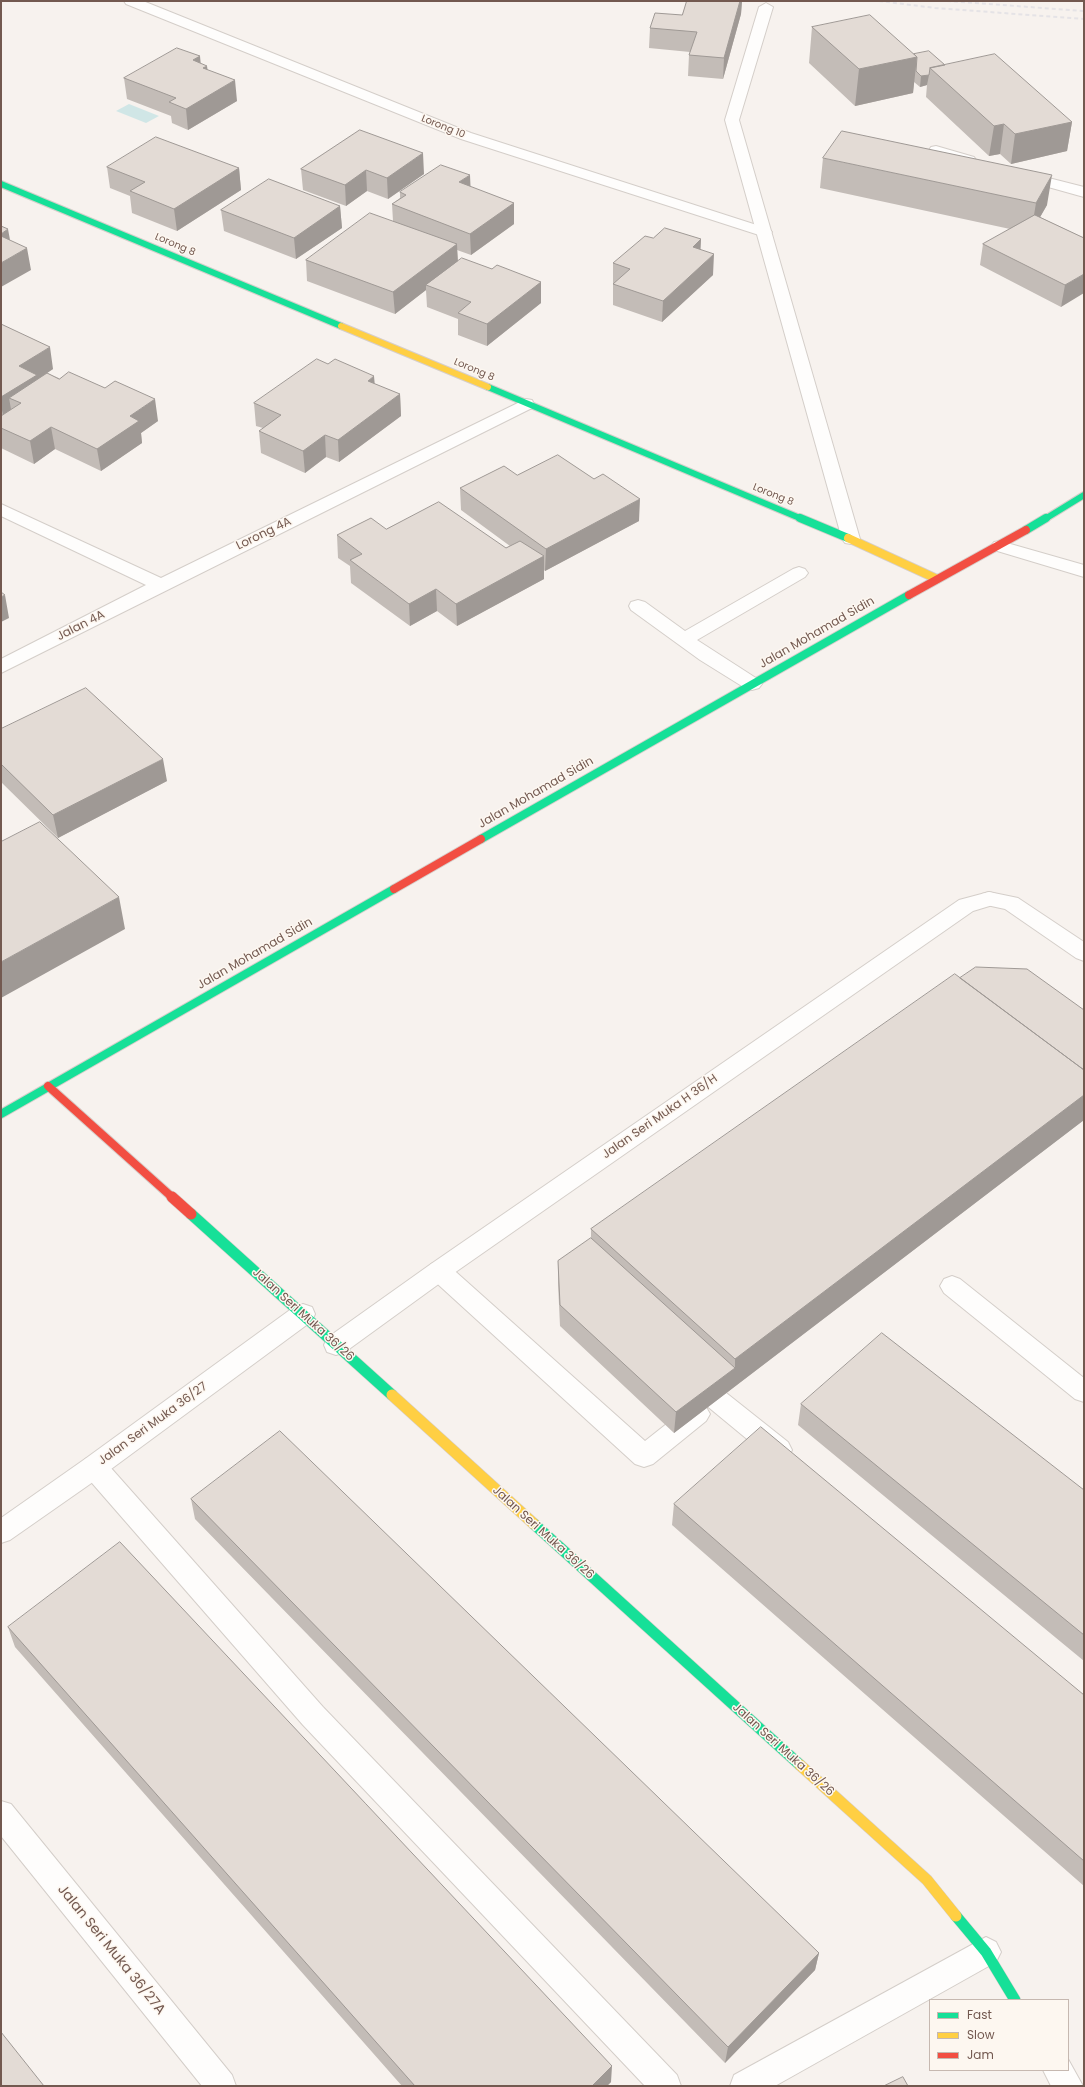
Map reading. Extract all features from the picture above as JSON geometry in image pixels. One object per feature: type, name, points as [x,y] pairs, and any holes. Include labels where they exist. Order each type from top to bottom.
[{"type":"street","name":"Lorong 10","points":[[130,1],[466,136],[764,232]]},
{"type":"street","points":[[766,6],[732,120],[851,539]]},
{"type":"street","points":[[936,150],[980,163]]},
{"type":"street","points":[[1010,171],[1084,192]]},
{"type":"street","name":"Lorong 8","points":[[1,184],[851,539],[936,579]]},
{"type":"street","name":"Lorong 4A","points":[[161,585],[526,404]]},
{"type":"street","name":"Jalan Mohamad Sidin","points":[[1,1114],[936,579],[1000,546],[1084,495]]},
{"type":"street","points":[[1,509],[161,585]]},
{"type":"street","points":[[1000,546],[1084,571]]},
{"type":"street","points":[[684,639],[800,573]]},
{"type":"street","name":"Jalan 4A","points":[[1,667],[161,585]]},
{"type":"street","points":[[638,606],[684,639],[752,684]]},
{"type":"street","name":"Jalan Seri Muka H 36/H","points":[[336,1345],[439,1271],[966,905],[989,899],[1011,903],[1084,953]]},
{"type":"street","name":"Jalan Seri Muka 36/26","points":[[48,1086],[303,1314],[926,1880],[986,1952],[1014,1999]]},
{"type":"street","points":[[439,1271],[644,1456],[726,1392],[796,1464]]},
{"type":"street","points":[[952,1286],[1084,1392]]},
{"type":"street","name":"Jalan Seri Muka 36/27","points":[[1,1532],[94,1467],[303,1314]]},
{"type":"street","points":[[94,1467],[313,1716],[666,2086]]},
{"type":"street","name":"Jalan Seri Muka 36/27A","points":[[1,1814],[221,2086]]},
{"type":"street","points":[[745,2086],[986,1952]]},
{"type":"street","points":[[1059,2071],[1068,2086]]},
{"type":"shaded area","points":[[129,104],[159,116],[146,123],[116,111]]},
{"type":"building","points":[[687,1],[740,1],[724,58],[689,55],[697,32],[650,28],[655,13],[682,15]]},
{"type":"building","points":[[870,15],[917,57],[859,69],[812,27]]},
{"type":"building","points":[[177,48],[200,56],[193,60],[207,66],[203,68],[235,80],[186,109],[169,102],[176,98],[124,78]]},
{"type":"building","points":[[929,51],[945,65],[930,68],[929,75],[921,76],[916,71],[917,57],[914,54]]},
{"type":"building","points":[[995,54],[1072,122],[1015,134],[1004,124],[994,126],[930,68]]},
{"type":"building","points":[[360,130],[423,153],[387,178],[366,170],[345,185],[301,169]]},
{"type":"building","points":[[842,131],[1052,175],[1036,203],[823,158]]},
{"type":"building","points":[[156,137],[239,168],[174,209],[130,191],[145,182],[107,167]]},
{"type":"building","points":[[441,165],[470,175],[459,182],[514,203],[470,234],[392,204],[406,195],[400,192]]},
{"type":"building","points":[[269,179],[340,206],[294,238],[221,210]]},
{"type":"building","points":[[370,213],[457,244],[393,292],[306,260]]},
{"type":"building","points":[[1035,215],[1084,238],[1084,274],[1065,285],[983,244]]},
{"type":"building","points":[[1,226],[8,229],[1,234]]},
{"type":"building","points":[[665,228],[701,239],[693,247],[714,254],[663,301],[613,284],[630,269],[613,263],[645,236],[653,238]]},
{"type":"building","points":[[1,236],[27,248],[1,263]]},
{"type":"building","points":[[462,258],[492,269],[497,265],[541,282],[487,324],[458,313],[471,302],[426,285]]},
{"type":"building","points":[[1,324],[50,347],[19,366],[37,375],[1,397]]},
{"type":"building","points":[[317,359],[328,364],[335,359],[374,376],[368,381],[400,394],[338,440],[325,435],[303,451],[259,431],[281,415],[254,403]]},
{"type":"building","points":[[69,372],[105,388],[115,381],[155,399],[130,416],[139,421],[97,449],[51,427],[30,441],[1,428],[1,416],[21,403],[9,398],[47,373],[59,379]]},
{"type":"building","points":[[558,455],[594,479],[603,474],[640,499],[546,549],[460,488],[504,466],[517,475]]},
{"type":"building","points":[[439,502],[506,548],[520,541],[544,556],[456,604],[436,589],[409,604],[350,560],[362,554],[337,535],[371,518],[386,529]]},
{"type":"building","points":[[86,688],[163,759],[53,815],[1,764],[1,729]]},
{"type":"building","points":[[40,822],[119,897],[1,962],[1,842]]},
{"type":"building","points":[[976,967],[1027,969],[1084,1010],[1084,1070],[960,978]]},
{"type":"building","points":[[955,974],[1084,1070],[1084,1095],[735,1359],[591,1229]]},
{"type":"building","points":[[591,1238],[735,1368],[676,1412],[560,1305],[558,1261]]},
{"type":"building","points":[[882,1333],[1084,1490],[1084,1635],[801,1404]]},
{"type":"building","points":[[761,1427],[1084,1695],[1084,1861],[674,1504]]},
{"type":"building","points":[[280,1431],[819,1953],[728,2047],[191,1499]]},
{"type":"building","points":[[120,1542],[612,2066],[592,2086],[415,2086],[8,1627]]},
{"type":"building","points":[[1,2032],[44,2086],[1,2086]]},
{"type":"building","points":[[903,2077],[908,2086],[884,2086]]},
{"type":"railway","points":[[879,1],[935,8],[1084,19]]},
{"type":"railway","points":[[947,1],[1084,11]]},
{"type":"traffic: fast","points":[[1,184],[341,326]]},
{"type":"traffic: fast","points":[[488,387],[848,538]]},
{"type":"traffic: fast","points":[[1026,530],[1084,495]]},
{"type":"traffic: fast","points":[[481,839],[909,595]]},
{"type":"traffic: fast","points":[[1,1114],[394,889]]},
{"type":"traffic: fast","points":[[191,1214],[392,1395]]},
{"type":"traffic: fast","points":[[534,1524],[800,1765]]},
{"type":"traffic: fast","points":[[956,1916],[986,1952],[1014,1999]]},
{"type":"traffic: slow","points":[[341,326],[488,387]]},
{"type":"traffic: slow","points":[[848,538],[937,579]]},
{"type":"traffic: slow","points":[[392,1395],[534,1524]]},
{"type":"traffic: slow","points":[[800,1765],[927,1880],[956,1916]]},
{"type":"traffic: jam","points":[[909,595],[1026,530]]},
{"type":"traffic: jam","points":[[394,889],[481,839]]},
{"type":"traffic: jam","points":[[48,1086],[191,1214]]}]
